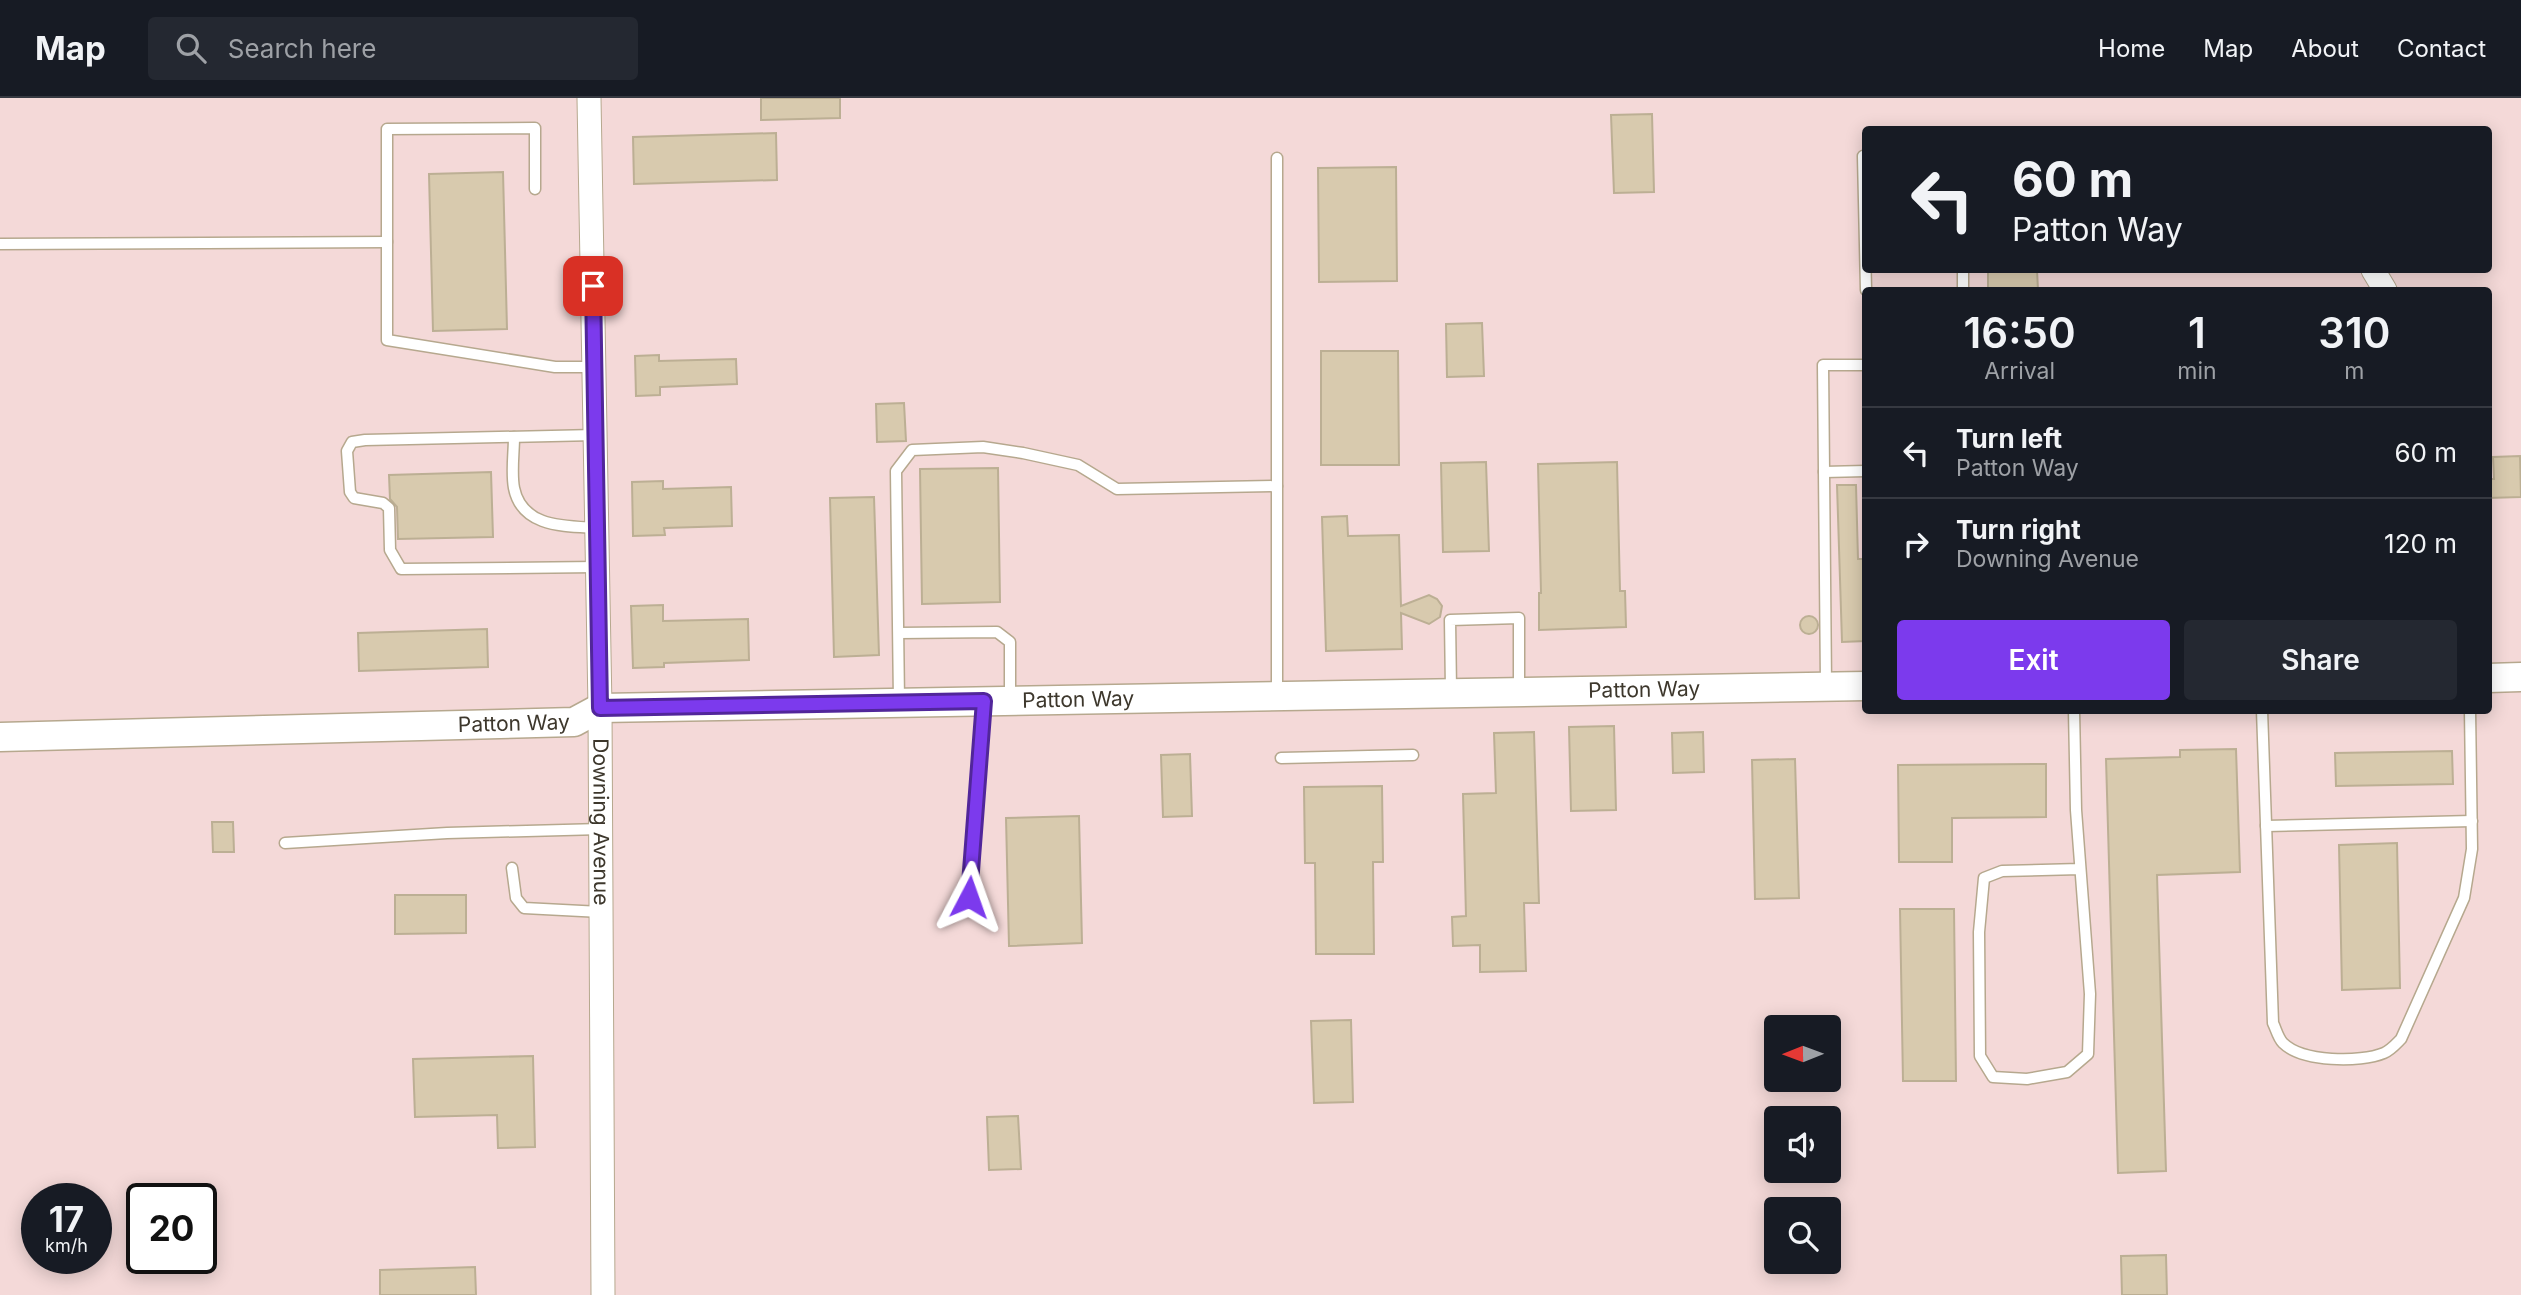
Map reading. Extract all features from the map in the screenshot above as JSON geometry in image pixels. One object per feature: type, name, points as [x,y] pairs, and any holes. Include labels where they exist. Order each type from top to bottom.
[{"type":"street","name":"Downing Avenue","points":[[589,98],[600,708],[603,1295]]},
{"type":"street","points":[[2492,678],[2521,677]]},
{"type":"street","name":"Patton Way","points":[[0,737],[574,722],[600,708],[1862,686]]},
{"type":"lane","points":[[535,189],[535,128],[387,129],[387,340],[555,367],[594,367]]},
{"type":"lane","points":[[1277,158],[1277,696]]},
{"type":"lane","points":[[0,244],[387,242]]},
{"type":"lane","points":[[1826,687],[1822,365],[1862,365]]},
{"type":"lane","points":[[595,435],[352,442],[346,451],[350,492],[354,499],[383,503],[388,508],[390,550],[401,569],[597,566]]},
{"type":"lane","points":[[514,437],[514,488],[521,503],[537,520],[553,526],[597,528]]},
{"type":"lane","points":[[900,703],[896,471],[912,450],[983,447],[1023,453],[1078,465],[1117,489],[1277,486]]},
{"type":"lane","points":[[1824,472],[1862,471]]},
{"type":"lane","points":[[1451,693],[1450,620],[1519,618],[1519,692]]},
{"type":"lane","points":[[899,633],[997,632],[1010,642],[997,701],[969,897]]},
{"type":"lane","points":[[2074,714],[2076,810],[2090,994],[2088,1054],[2067,1072],[2027,1079],[1993,1077],[1980,1056],[1979,932],[1984,878],[2002,871],[2080,869]]},
{"type":"lane","points":[[2262,714],[2273,1023],[2281,1041],[2299,1054],[2321,1059],[2373,1057],[2388,1052],[2401,1038],[2464,898],[2472,849],[2470,714]]},
{"type":"lane","points":[[1281,758],[1413,755]]},
{"type":"lane","points":[[2266,825],[2472,821]]},
{"type":"lane","points":[[285,843],[447,832],[600,829]]},
{"type":"lane","points":[[512,868],[516,898],[524,908],[601,912]]},
{"type":"shaded area","points":[[0,98],[2521,98],[2521,1295],[0,1295]]},
{"type":"building","points":[[761,98],[840,98],[840,118],[761,120]]},
{"type":"building","points":[[1652,114],[1654,192],[1614,193],[1611,115]]},
{"type":"building","points":[[776,133],[777,180],[634,184],[633,137]]},
{"type":"building","points":[[1396,167],[1397,281],[1319,282],[1318,168]]},
{"type":"building","points":[[503,172],[507,329],[433,331],[429,174]]},
{"type":"building","points":[[1988,273],[2037,273],[2038,287],[1988,287]]},
{"type":"building","points":[[1482,323],[1484,376],[1447,377],[1446,324]]},
{"type":"building","points":[[1321,351],[1398,351],[1399,465],[1321,465]]},
{"type":"building","points":[[659,355],[659,361],[736,359],[737,384],[660,387],[660,395],[636,396],[635,356]]},
{"type":"building","points":[[904,403],[906,441],[877,442],[876,404]]},
{"type":"building","points":[[2520,456],[2521,497],[2492,498],[2493,457]]},
{"type":"building","points":[[1486,462],[1489,551],[1443,552],[1441,463]]},
{"type":"building","points":[[1617,462],[1620,591],[1625,591],[1626,627],[1539,630],[1541,593],[1538,464]]},
{"type":"building","points":[[998,468],[1000,602],[922,604],[920,469]]},
{"type":"building","points":[[491,472],[493,537],[398,539],[397,507],[390,499],[389,475]]},
{"type":"building","points":[[663,481],[663,489],[731,487],[732,526],[664,528],[665,535],[633,536],[632,482]]},
{"type":"building","points":[[1837,485],[1856,485],[1858,559],[1862,559],[1862,641],[1842,642]]},
{"type":"building","points":[[874,497],[879,655],[834,657],[830,498]]},
{"type":"building","points":[[1347,516],[1348,536],[1399,535],[1401,606],[1429,595],[1437,599],[1442,606],[1440,617],[1429,624],[1401,613],[1402,649],[1326,651],[1322,517]]},
{"type":"building","points":[[663,605],[663,621],[748,619],[749,660],[664,663],[664,667],[633,668],[631,606]]},
{"type":"building","points":[[1809,616],[1815,619],[1818,625],[1815,631],[1809,634],[1803,631],[1800,625],[1803,619]]},
{"type":"building","points":[[487,629],[488,667],[359,671],[358,633]]},
{"type":"building","points":[[1614,726],[1616,810],[1571,811],[1569,727]]},
{"type":"building","points":[[1534,732],[1539,903],[1524,903],[1526,971],[1480,972],[1480,945],[1453,946],[1452,917],[1466,916],[1463,794],[1496,793],[1494,733]]},
{"type":"building","points":[[1703,732],[1704,772],[1673,773],[1672,733]]},
{"type":"building","points":[[2236,749],[2240,872],[2157,875],[2166,1171],[2118,1173],[2106,759],[2180,757],[2180,750]]},
{"type":"building","points":[[2452,751],[2453,784],[2336,786],[2335,753]]},
{"type":"building","points":[[1190,754],[1192,816],[1163,817],[1161,755]]},
{"type":"building","points":[[1795,759],[1799,898],[1755,899],[1752,760]]},
{"type":"building","points":[[2046,764],[2046,817],[1952,818],[1952,862],[1899,862],[1898,765]]},
{"type":"building","points":[[1382,786],[1383,862],[1373,862],[1374,954],[1316,954],[1315,863],[1305,863],[1304,787]]},
{"type":"building","points":[[1079,816],[1082,943],[1009,946],[1006,818]]},
{"type":"building","points":[[212,822],[233,822],[234,852],[213,852]]},
{"type":"building","points":[[2397,843],[2400,988],[2342,990],[2339,845]]},
{"type":"building","points":[[395,895],[466,895],[466,933],[395,934]]},
{"type":"building","points":[[1900,909],[1954,909],[1956,1081],[1903,1081]]},
{"type":"building","points":[[1351,1020],[1353,1102],[1314,1103],[1311,1021]]},
{"type":"building","points":[[533,1056],[535,1147],[498,1148],[497,1115],[415,1117],[413,1059]]},
{"type":"building","points":[[1018,1116],[1021,1169],[989,1170],[987,1117]]},
{"type":"building","points":[[2166,1255],[2167,1295],[2122,1295],[2121,1256]]},
{"type":"building","points":[[475,1267],[476,1295],[380,1295],[380,1270]]},
{"type":"route","points":[[593,286],[600,708],[984,701],[969,897]]}]
